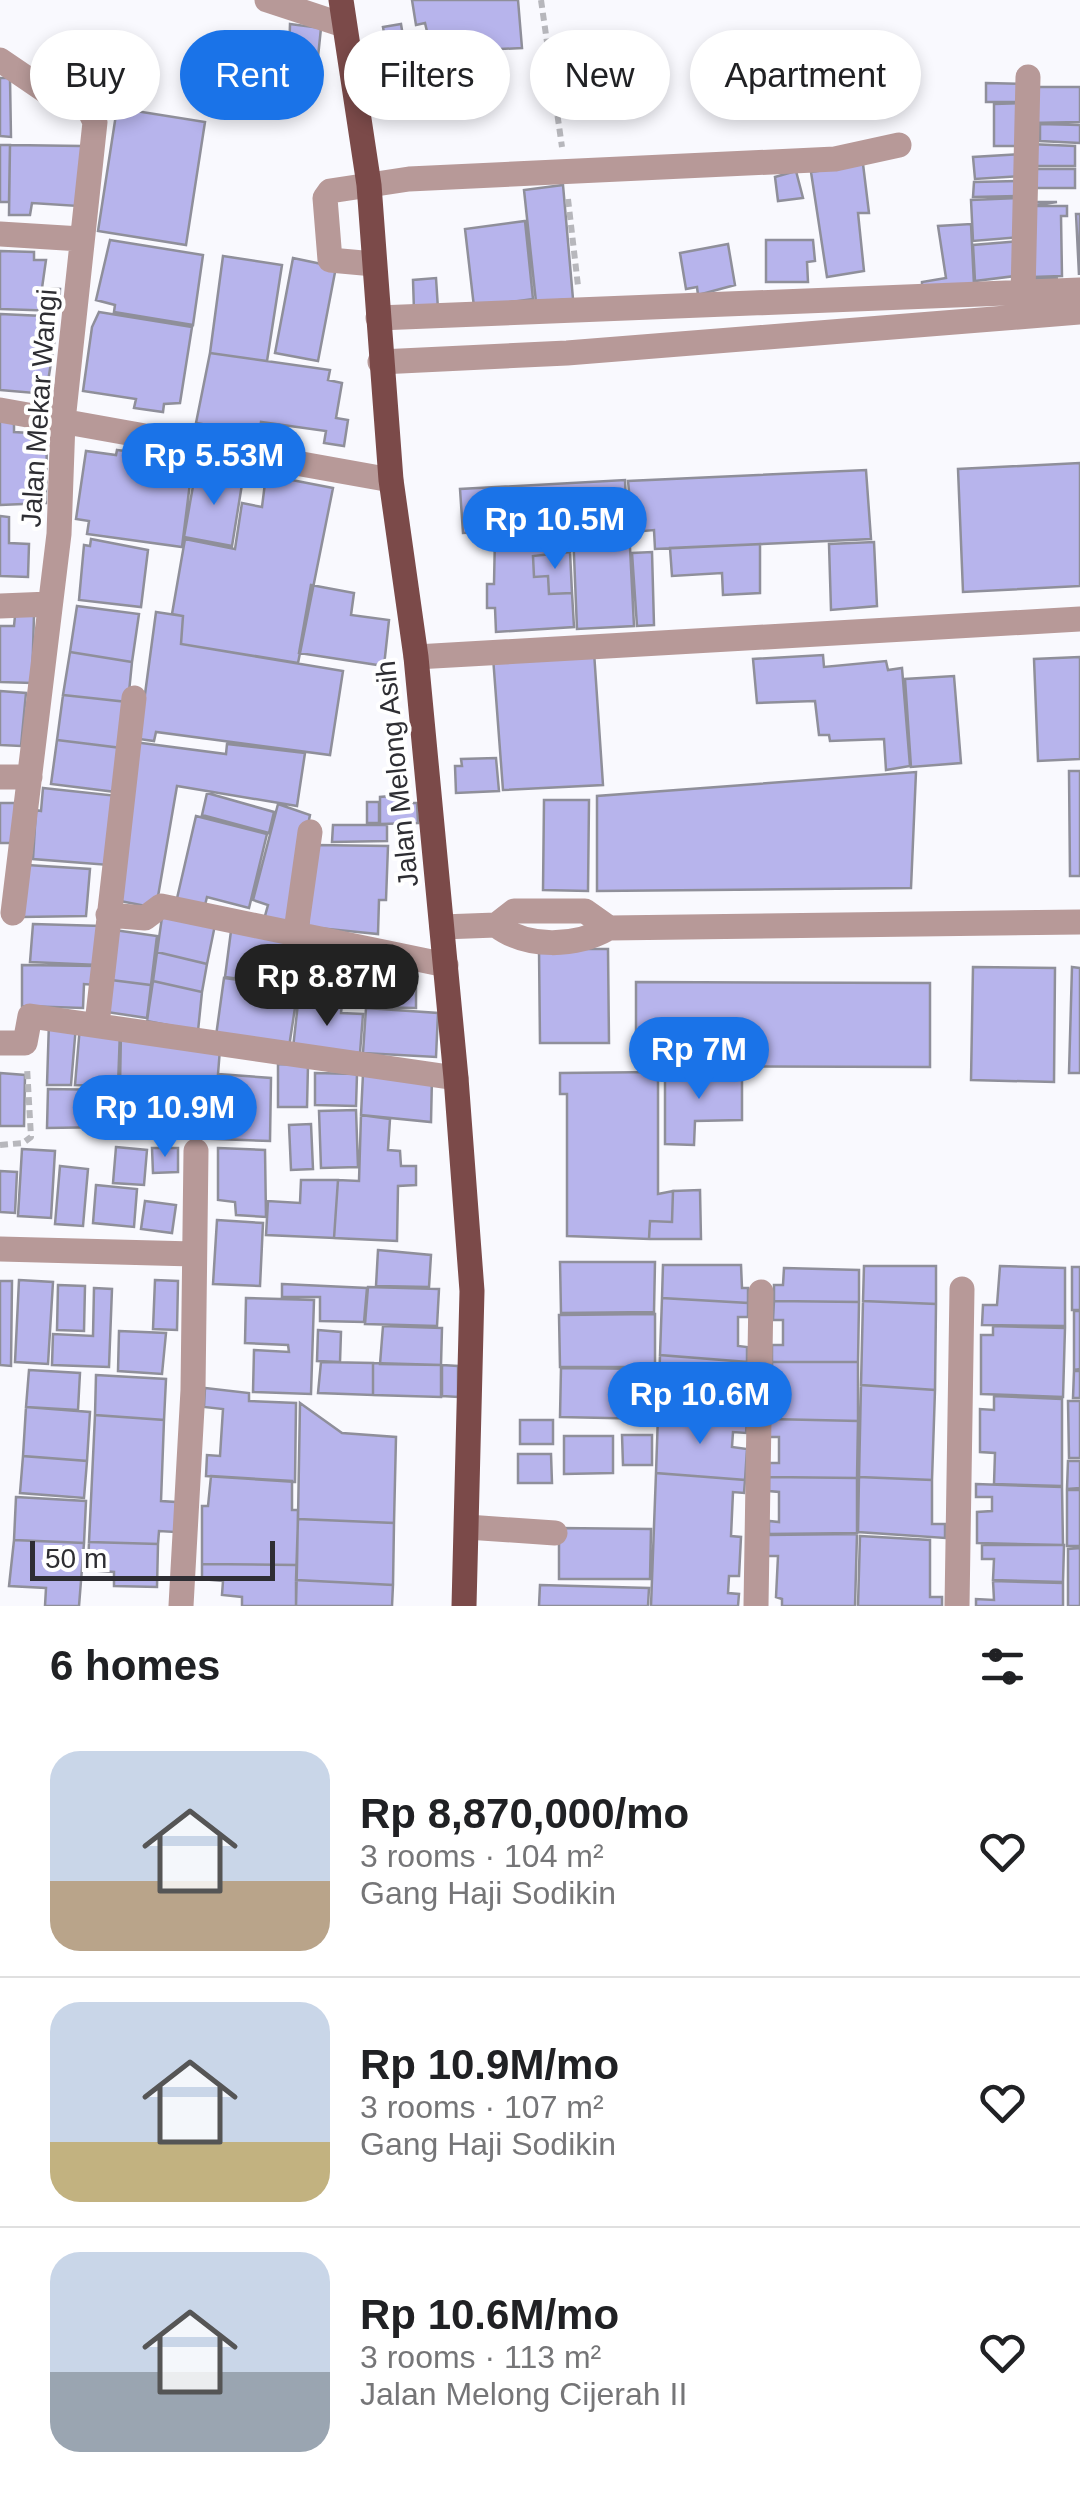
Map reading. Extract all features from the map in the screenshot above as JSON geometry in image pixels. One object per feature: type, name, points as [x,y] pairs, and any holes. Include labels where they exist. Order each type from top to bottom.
[{"type":"main road","name":"Jalan Melong Asih","points":[[342,13],[369,185],[391,480],[416,657],[456,1078],[472,1291],[464,1606]]},
{"type":"street","points":[[267,0],[342,13]]},
{"type":"street","name":"Jalan Mekar Wangi","points":[[0,60],[50,94],[86,104],[94,122],[64,421],[62,510],[13,913]]},
{"type":"street","points":[[1023,294],[1028,76]]},
{"type":"street","points":[[374,264],[333,263],[328,256],[327,193],[409,179],[836,159],[898,145]]},
{"type":"street","points":[[0,234],[81,239]]},
{"type":"street","points":[[378,318],[1080,290]]},
{"type":"street","points":[[380,362],[566,353],[1080,312]]},
{"type":"street","points":[[0,410],[391,480]]},
{"type":"street","points":[[0,606],[50,604]]},
{"type":"street","points":[[416,657],[1080,619]]},
{"type":"street","points":[[96,1024],[134,698]]},
{"type":"street","points":[[0,777],[30,777]]},
{"type":"street","points":[[296,932],[310,832]]},
{"type":"street","points":[[108,915],[146,918],[161,906],[446,966]]},
{"type":"street","points":[[442,926],[496,925],[515,939],[585,942],[610,928],[1080,922]]},
{"type":"street","points":[[13,1043],[30,1016],[456,1078]]},
{"type":"street","points":[[180,1606],[193,1390],[196,1151]]},
{"type":"street","points":[[0,1248],[194,1254]]},
{"type":"street","points":[[957,1606],[962,1289]]},
{"type":"street","points":[[756,1606],[761,1292]]},
{"type":"street","points":[[467,1527],[555,1533]]},
{"type":"path","points":[[0,1145],[24,1143],[31,1136],[13,1043]]},
{"type":"building","points":[[412,0],[518,0],[522,48],[510,49],[510,30],[427,30],[425,23],[416,25]]},
{"type":"building","points":[[290,24],[321,28],[321,30],[290,30]]},
{"type":"building","points":[[401,24],[402,30],[384,30]]},
{"type":"building","points":[[0,78],[10,78],[11,137],[0,136]]},
{"type":"building","points":[[986,83],[1026,84],[1025,102],[986,102]]},
{"type":"building","points":[[1030,87],[1080,87],[1080,122],[1029,123]]},
{"type":"building","points":[[1025,103],[1024,146],[994,146],[994,104]]},
{"type":"building","points":[[160,115],[205,122],[186,245],[98,231],[115,120],[160,120]]},
{"type":"building","points":[[1040,124],[1080,125],[1080,143],[1040,141]]},
{"type":"building","points":[[1029,144],[1075,146],[1075,166],[1030,166]]},
{"type":"building","points":[[0,145],[10,145],[9,202],[0,202]]},
{"type":"building","points":[[10,145],[82,146],[78,206],[32,203],[30,215],[9,215]]},
{"type":"building","points":[[1021,154],[1022,176],[975,179],[973,157]]},
{"type":"building","points":[[863,164],[869,213],[858,213],[864,271],[827,277],[811,172]]},
{"type":"building","points":[[1032,169],[1075,169],[1075,188],[1033,188]]},
{"type":"building","points":[[796,171],[803,198],[778,201],[775,177]]},
{"type":"building","points":[[1022,181],[1022,196],[973,197],[974,182]]},
{"type":"building","points":[[563,185],[573,299],[536,302],[524,190]]},
{"type":"building","points":[[1021,198],[1022,237],[973,241],[971,200]]},
{"type":"building","points":[[1024,202],[1057,202],[1030,206],[1032,277],[1058,278],[1025,279]]},
{"type":"building","points":[[1030,206],[1067,206],[1067,216],[1061,216],[1062,276],[1032,277]]},
{"type":"building","points":[[1076,214],[1080,214],[1079,275]]},
{"type":"building","points":[[525,221],[533,299],[474,307],[465,229]]},
{"type":"building","points":[[971,224],[974,285],[922,288],[922,282],[946,278],[938,226]]},
{"type":"building","points":[[110,240],[203,255],[193,325],[114,312],[115,305],[96,300]]},
{"type":"building","points":[[766,240],[813,240],[815,261],[807,262],[808,282],[766,282]]},
{"type":"building","points":[[1021,241],[1023,275],[975,281],[973,245]]},
{"type":"building","points":[[728,244],[735,285],[698,295],[697,287],[686,289],[680,253]]},
{"type":"building","points":[[0,251],[34,252],[34,260],[46,260],[42,288],[60,289],[59,311],[0,309]]},
{"type":"building","points":[[223,256],[282,265],[267,361],[210,353]]},
{"type":"building","points":[[293,258],[336,267],[318,361],[275,353]]},
{"type":"building","points":[[436,278],[438,309],[414,311],[413,280]]},
{"type":"building","points":[[99,312],[192,327],[180,403],[164,404],[163,412],[134,408],[136,399],[83,391],[92,327]]},
{"type":"building","points":[[0,314],[43,316],[40,334],[55,338],[46,394],[0,390]]},
{"type":"building","points":[[210,353],[330,370],[328,380],[342,383],[336,418],[348,420],[344,446],[324,443],[326,431],[261,422],[259,434],[196,423]]},
{"type":"building","points":[[0,421],[14,422],[14,432],[47,434],[46,503],[0,505]]},
{"type":"building","points":[[117,450],[193,459],[182,547],[87,534],[89,521],[76,519],[86,451],[116,455]]},
{"type":"building","points":[[1080,463],[1080,586],[963,592],[958,469]]},
{"type":"building","points":[[196,469],[243,478],[232,546],[184,537]]},
{"type":"building","points":[[866,470],[871,539],[655,549],[654,530],[633,532],[628,481]]},
{"type":"building","points":[[266,475],[333,488],[298,663],[181,644],[183,616],[172,614],[185,539],[235,549],[242,503],[262,507]]},
{"type":"building","points":[[625,480],[627,525],[463,533],[460,489]]},
{"type":"building","points":[[0,516],[9,517],[9,543],[29,544],[28,577],[0,576]]},
{"type":"building","points":[[629,528],[634,626],[577,629],[573,531]]},
{"type":"building","points":[[568,530],[570,552],[533,556],[534,577],[548,576],[549,594],[572,593],[574,627],[496,632],[495,608],[487,608],[487,584],[494,584],[495,536]]},
{"type":"building","points":[[91,539],[148,550],[141,607],[79,600],[84,545],[90,546]]},
{"type":"building","points":[[874,542],[877,606],[831,610],[829,544]]},
{"type":"building","points":[[760,544],[760,593],[723,595],[722,573],[672,576],[670,548]]},
{"type":"building","points":[[570,552],[572,593],[549,594],[548,576],[534,577],[533,556]]},
{"type":"building","points":[[652,552],[654,625],[637,626],[632,553]]},
{"type":"building","points":[[311,585],[354,593],[351,615],[389,620],[384,666],[299,653]]},
{"type":"building","points":[[77,606],[139,614],[132,662],[70,652]]},
{"type":"building","points":[[156,612],[183,616],[181,644],[343,671],[330,755],[156,732],[154,741],[139,739]]},
{"type":"building","points":[[34,615],[32,683],[0,682],[0,626],[14,626],[15,616]]},
{"type":"building","points":[[70,652],[132,662],[128,702],[63,695]]},
{"type":"building","points":[[594,652],[603,785],[503,790],[493,657]]},
{"type":"building","points":[[823,655],[824,667],[886,661],[888,670],[902,668],[910,766],[886,770],[884,739],[830,741],[829,735],[819,735],[815,701],[757,703],[753,659]]},
{"type":"building","points":[[1080,657],[1080,759],[1038,761],[1034,659]]},
{"type":"building","points":[[954,676],[961,763],[911,767],[905,679]]},
{"type":"building","points":[[0,691],[26,693],[21,746],[0,745]]},
{"type":"building","points":[[63,695],[128,702],[122,748],[57,740]]},
{"type":"building","points":[[57,740],[122,748],[116,792],[51,784]]},
{"type":"building","points":[[134,742],[226,754],[227,744],[305,753],[297,806],[177,786],[156,908],[115,900]]},
{"type":"building","points":[[496,758],[499,791],[456,793],[455,766],[462,766],[461,759]]},
{"type":"building","points":[[1069,771],[1080,771],[1080,876],[1070,876]]},
{"type":"building","points":[[916,772],[911,888],[597,891],[597,796]]},
{"type":"building","points":[[43,788],[118,796],[109,865],[33,859],[36,810],[41,811]]},
{"type":"building","points":[[207,793],[274,812],[269,833],[202,815]]},
{"type":"building","points":[[402,795],[402,803],[417,803],[418,823],[380,824],[380,797]]},
{"type":"building","points":[[544,800],[589,800],[588,891],[543,890]]},
{"type":"building","points":[[367,802],[379,802],[379,823],[367,823]]},
{"type":"building","points":[[0,803],[15,803],[15,843],[0,843]]},
{"type":"building","points":[[278,804],[310,815],[287,927],[263,923],[268,905],[253,900]]},
{"type":"building","points":[[196,816],[267,834],[249,908],[207,897],[203,913],[175,907]]},
{"type":"building","points":[[333,825],[387,825],[387,841],[332,842]]},
{"type":"building","points":[[314,845],[388,846],[386,900],[379,900],[378,934],[308,927]]},
{"type":"building","points":[[27,865],[90,869],[86,916],[22,917]]},
{"type":"building","points":[[163,910],[215,925],[207,964],[157,952]]},
{"type":"building","points":[[33,924],[102,926],[99,965],[30,962]]},
{"type":"building","points":[[107,929],[157,936],[151,985],[103,979]]},
{"type":"building","points":[[231,931],[300,943],[296,987],[225,977]]},
{"type":"building","points":[[308,939],[335,942],[335,955],[363,957],[360,1006],[298,1002]]},
{"type":"building","points":[[539,949],[608,949],[609,1043],[540,1043]]},
{"type":"building","points":[[157,952],[207,964],[202,992],[153,981]]},
{"type":"building","points":[[364,956],[394,959],[394,985],[416,987],[416,1008],[361,1007]]},
{"type":"building","points":[[22,965],[97,966],[95,985],[84,984],[83,1008],[22,1006]]},
{"type":"building","points":[[973,967],[1055,968],[1054,1082],[971,1080]]},
{"type":"building","points":[[1072,967],[1080,968],[1080,1073],[1069,1073]]},
{"type":"building","points":[[224,978],[298,988],[289,1047],[216,1036]]},
{"type":"building","points":[[103,979],[151,985],[147,1018],[100,1011]]},
{"type":"building","points":[[153,981],[202,992],[198,1031],[147,1021]]},
{"type":"building","points":[[636,982],[930,983],[930,1067],[636,1066]]},
{"type":"building","points":[[298,1003],[342,1004],[341,1013],[363,1014],[360,1053],[293,1048]]},
{"type":"building","points":[[366,1008],[438,1013],[436,1057],[363,1053]]},
{"type":"building","points":[[49,1022],[76,1025],[71,1085],[47,1085]]},
{"type":"building","points":[[80,1026],[120,1031],[118,1086],[75,1085]]},
{"type":"building","points":[[121,1032],[220,1049],[218,1074],[271,1078],[270,1141],[191,1138],[193,1082],[173,1080],[170,1138],[119,1137]]},
{"type":"building","points":[[278,1064],[308,1065],[307,1107],[278,1107]]},
{"type":"building","points":[[665,1071],[742,1074],[742,1120],[695,1121],[694,1145],[665,1144]]},
{"type":"building","points":[[658,1072],[658,1194],[673,1191],[672,1222],[650,1221],[649,1239],[567,1236],[567,1094],[560,1094],[560,1073]]},
{"type":"building","points":[[0,1073],[25,1075],[24,1126],[0,1126]]},
{"type":"building","points":[[315,1073],[357,1074],[356,1106],[315,1105]]},
{"type":"building","points":[[363,1074],[432,1077],[431,1122],[361,1115]]},
{"type":"building","points":[[48,1089],[111,1090],[110,1127],[47,1128]]},
{"type":"building","points":[[356,1110],[358,1167],[321,1168],[319,1111]]},
{"type":"building","points":[[361,1115],[390,1119],[388,1150],[400,1151],[401,1166],[416,1166],[416,1185],[398,1186],[397,1241],[334,1238],[338,1180],[359,1181]]},
{"type":"building","points":[[311,1124],[313,1169],[291,1170],[289,1125]]},
{"type":"building","points":[[116,1147],[147,1150],[144,1185],[113,1183]]},
{"type":"building","points":[[152,1148],[178,1148],[178,1172],[153,1173]]},
{"type":"building","points":[[218,1148],[265,1150],[266,1217],[236,1215],[235,1202],[218,1200]]},
{"type":"building","points":[[22,1149],[55,1151],[51,1218],[18,1216]]},
{"type":"building","points":[[60,1166],[88,1169],[83,1226],[55,1224]]},
{"type":"building","points":[[0,1171],[17,1172],[15,1213],[0,1212]]},
{"type":"building","points":[[301,1180],[338,1180],[334,1238],[266,1235],[268,1201],[300,1203]]},
{"type":"building","points":[[96,1185],[137,1189],[134,1227],[93,1223]]},
{"type":"building","points":[[700,1190],[701,1239],[649,1239],[650,1221],[672,1222],[673,1191]]},
{"type":"building","points":[[145,1201],[176,1205],[172,1233],[141,1229]]},
{"type":"building","points":[[217,1220],[263,1223],[260,1286],[213,1284]]},
{"type":"building","points":[[378,1250],[431,1255],[429,1287],[376,1286]]},
{"type":"building","points":[[560,1262],[655,1262],[654,1312],[561,1313]]},
{"type":"building","points":[[663,1265],[741,1265],[742,1288],[748,1288],[748,1303],[662,1298]]},
{"type":"building","points":[[864,1266],[936,1266],[936,1304],[863,1301]]},
{"type":"building","points":[[1000,1266],[1065,1268],[1065,1326],[982,1325],[983,1305],[997,1305]]},
{"type":"building","points":[[1072,1267],[1080,1267],[1080,1310],[1072,1310]]},
{"type":"building","points":[[784,1268],[859,1270],[859,1302],[774,1301],[774,1285],[783,1285]]},
{"type":"building","points":[[19,1280],[53,1282],[48,1364],[15,1362]]},
{"type":"building","points":[[155,1280],[178,1281],[177,1330],[153,1329]]},
{"type":"building","points":[[0,1281],[12,1281],[11,1366],[0,1365]]},
{"type":"building","points":[[282,1284],[367,1288],[364,1322],[320,1321],[320,1297],[282,1297]]},
{"type":"building","points":[[58,1285],[85,1286],[84,1331],[57,1330]]},
{"type":"building","points":[[368,1287],[439,1289],[437,1326],[365,1324]]},
{"type":"building","points":[[94,1288],[112,1289],[109,1367],[52,1365],[53,1334],[93,1336]]},
{"type":"building","points":[[246,1298],[314,1300],[311,1394],[253,1392],[254,1350],[289,1352],[288,1345],[245,1343]]},
{"type":"building","points":[[662,1298],[748,1303],[748,1317],[738,1317],[738,1346],[747,1347],[747,1362],[660,1355]]},
{"type":"building","points":[[774,1301],[859,1302],[858,1362],[772,1362],[772,1345],[783,1345],[783,1320],[773,1320]]},
{"type":"building","points":[[863,1301],[936,1304],[935,1390],[861,1385]]},
{"type":"building","points":[[1074,1311],[1080,1311],[1080,1369],[1074,1370]]},
{"type":"building","points":[[655,1314],[655,1367],[560,1367],[559,1315]]},
{"type":"building","points":[[383,1326],[442,1328],[441,1365],[380,1364]]},
{"type":"building","points":[[993,1326],[1065,1328],[1063,1397],[981,1394],[981,1335],[993,1335]]},
{"type":"building","points":[[318,1330],[341,1332],[340,1362],[317,1361]]},
{"type":"building","points":[[119,1331],[166,1333],[162,1374],[118,1371]]},
{"type":"building","points":[[660,1355],[747,1362],[746,1377],[737,1376],[737,1402],[748,1403],[747,1420],[658,1415]]},
{"type":"building","points":[[321,1362],[373,1363],[373,1395],[318,1393]]},
{"type":"building","points":[[772,1362],[858,1362],[858,1421],[770,1419],[771,1404],[781,1404],[781,1373],[772,1373]]},
{"type":"building","points":[[373,1363],[441,1365],[441,1397],[373,1395]]},
{"type":"building","points":[[442,1365],[458,1366],[458,1397],[442,1396]]},
{"type":"building","points":[[561,1368],[655,1369],[654,1419],[560,1417]]},
{"type":"building","points":[[29,1370],[80,1373],[78,1410],[26,1407]]},
{"type":"building","points":[[1074,1371],[1080,1371],[1080,1398],[1073,1398]]},
{"type":"building","points":[[96,1375],[166,1379],[164,1420],[95,1415]]},
{"type":"building","points":[[861,1385],[935,1390],[932,1480],[859,1477]]},
{"type":"building","points":[[205,1388],[249,1393],[249,1401],[296,1403],[295,1482],[206,1476],[207,1455],[220,1456],[223,1409],[204,1407]]},
{"type":"building","points":[[994,1396],[1062,1399],[1062,1486],[994,1484],[995,1453],[980,1452],[980,1409],[994,1410]]},
{"type":"building","points":[[1068,1401],[1080,1401],[1080,1458],[1069,1458]]},
{"type":"building","points":[[300,1403],[342,1433],[396,1437],[394,1523],[298,1519]]},
{"type":"building","points":[[26,1407],[90,1412],[87,1461],[23,1456]]},
{"type":"building","points":[[95,1415],[164,1420],[161,1501],[176,1502],[175,1532],[159,1531],[158,1544],[89,1542]]},
{"type":"building","points":[[658,1415],[747,1420],[746,1433],[733,1432],[732,1447],[747,1449],[745,1480],[656,1473]]},
{"type":"building","points":[[770,1419],[858,1421],[857,1478],[769,1477],[769,1463],[779,1463],[779,1437],[769,1437]]},
{"type":"building","points":[[520,1420],[553,1420],[553,1444],[520,1444]]},
{"type":"building","points":[[622,1435],[652,1435],[652,1465],[623,1465]]},
{"type":"building","points":[[564,1436],[613,1436],[613,1473],[564,1474]]},
{"type":"building","points":[[518,1454],[551,1454],[552,1483],[518,1483]]},
{"type":"building","points":[[23,1456],[87,1461],[84,1498],[20,1493]]},
{"type":"building","points":[[1068,1461],[1080,1461],[1080,1488],[1067,1489]]},
{"type":"building","points":[[656,1473],[745,1480],[744,1493],[733,1492],[731,1536],[741,1537],[739,1576],[729,1576],[728,1593],[739,1594],[738,1606],[651,1606]]},
{"type":"building","points":[[211,1476],[292,1481],[292,1510],[298,1510],[297,1565],[202,1564],[202,1506],[208,1506]]},
{"type":"building","points":[[769,1477],[857,1478],[857,1533],[769,1534],[769,1521],[779,1522],[779,1492],[769,1491]]},
{"type":"building","points":[[859,1477],[932,1480],[932,1524],[945,1524],[945,1538],[858,1532]]},
{"type":"building","points":[[976,1484],[1062,1487],[1063,1545],[977,1543],[977,1512],[992,1511],[992,1497],[976,1497]]},
{"type":"building","points":[[1067,1490],[1080,1490],[1080,1546],[1067,1546]]},
{"type":"building","points":[[16,1497],[86,1501],[84,1543],[14,1540]]},
{"type":"building","points":[[298,1519],[394,1523],[393,1585],[296,1580]]},
{"type":"building","points":[[559,1528],[651,1529],[650,1579],[559,1579]]},
{"type":"building","points":[[857,1534],[855,1606],[782,1606],[782,1599],[776,1597],[778,1556],[766,1556],[766,1535]]},
{"type":"building","points":[[860,1536],[930,1540],[930,1597],[942,1597],[942,1606],[858,1606]]},
{"type":"building","points":[[14,1540],[84,1543],[79,1606],[45,1606],[46,1588],[9,1586]]},
{"type":"building","points":[[89,1542],[158,1544],[157,1587],[114,1586],[114,1572],[88,1570]]},
{"type":"building","points":[[982,1545],[1064,1545],[1063,1582],[993,1580],[994,1559],[982,1559]]},
{"type":"building","points":[[1080,1548],[1080,1606],[1068,1606],[1068,1549]]},
{"type":"building","points":[[202,1564],[297,1565],[296,1606],[242,1606],[242,1597],[222,1595],[223,1581],[202,1579]]},
{"type":"building","points":[[296,1580],[393,1585],[392,1606],[296,1606]]},
{"type":"building","points":[[993,1581],[1063,1583],[1063,1606],[976,1606],[976,1599],[994,1600]]},
{"type":"building","points":[[540,1585],[649,1588],[648,1606],[539,1606]]}]
